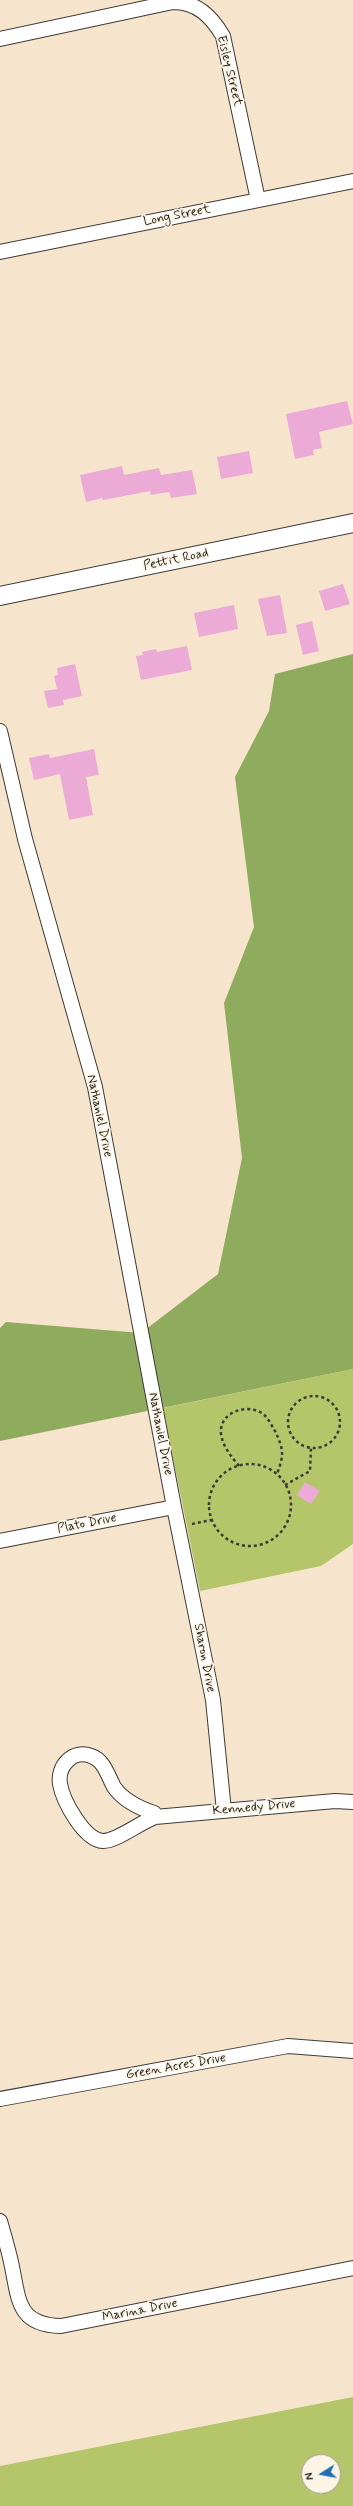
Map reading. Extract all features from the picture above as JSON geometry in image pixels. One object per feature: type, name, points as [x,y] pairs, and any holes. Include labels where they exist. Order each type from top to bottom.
[{"type":"street","name":"Eisley Street","points":[[0,39],[173,2],[184,2],[199,8],[213,20],[223,36],[258,200]]},
{"type":"street","name":"Long Street","points":[[0,252],[353,181]]},
{"type":"street","name":"Pettit Road","points":[[0,596],[353,523]]},
{"type":"street","name":"Nathaniel Drive","points":[[0,731],[25,839],[95,1087],[174,1507]]},
{"type":"street","name":"Plato Drive","points":[[0,1541],[174,1507]]},
{"type":"street","name":"Sharon Drive","points":[[174,1507],[213,1700],[224,1811]]},
{"type":"street","name":"Kennedy Drive","points":[[155,1817],[154,1813],[142,1810],[123,1796],[115,1787],[102,1763],[92,1756],[80,1754],[65,1762],[60,1772],[60,1785],[79,1826],[93,1838],[103,1841],[112,1840],[140,1822],[155,1817],[353,1802]]},
{"type":"street","name":"Green Acres Drive","points":[[0,2099],[288,2046],[353,2051]]},
{"type":"street","name":"Marina Drive","points":[[0,2221],[18,2302],[31,2318],[48,2326],[61,2326],[353,2268]]},
{"type":"path","points":[[320,1397],[334,1407],[340,1423],[338,1431],[331,1441],[320,1447],[311,1448],[303,1446],[291,1434],[288,1418],[291,1410],[303,1399],[320,1397]]},
{"type":"path","points":[[239,1466],[224,1444],[222,1425],[227,1416],[233,1412],[252,1409],[261,1412],[267,1418],[279,1439],[284,1453],[277,1474]]},
{"type":"path","points":[[285,1485],[310,1471],[311,1448]]},
{"type":"path","points":[[252,1464],[265,1467],[277,1474],[285,1485],[290,1498],[288,1521],[281,1532],[272,1540],[261,1545],[237,1544],[217,1530],[212,1520],[209,1506],[211,1493],[217,1481],[226,1472],[239,1466],[252,1464]]},
{"type":"green space","points":[[353,654],[353,1369],[0,1441],[0,1328],[6,1322],[141,1333],[218,1274],[242,1158],[224,1003],[254,927],[235,777],[269,711],[275,674]]},
{"type":"green space","points":[[353,1369],[353,1544],[321,1566],[200,1591],[163,1408]]},
{"type":"green space","points":[[353,2397],[353,2506],[0,2506],[0,2466]]},
{"type":"building","points":[[347,401],[353,424],[319,432],[322,448],[313,450],[314,455],[295,459],[286,414]]},
{"type":"building","points":[[249,451],[253,473],[221,479],[217,457]]},
{"type":"building","points":[[122,466],[124,475],[159,468],[161,475],[192,470],[197,494],[171,498],[169,492],[151,495],[150,491],[103,500],[102,498],[86,502],[80,475]]},
{"type":"building","points":[[343,584],[350,604],[325,611],[319,591]]},
{"type":"building","points":[[280,595],[287,633],[267,636],[258,599]]},
{"type":"building","points":[[234,605],[238,629],[199,637],[194,613]]},
{"type":"building","points":[[312,621],[319,651],[303,655],[296,625]]},
{"type":"building","points":[[187,646],[192,670],[141,680],[136,656],[143,655],[142,652],[156,649],[157,652]]},
{"type":"building","points":[[75,664],[82,696],[63,700],[64,705],[48,708],[44,691],[57,689],[54,676],[58,675],[57,668]]},
{"type":"building","points":[[94,749],[99,775],[86,777],[93,815],[69,820],[60,774],[34,780],[29,758],[49,754],[50,758]]},
{"type":"building","points":[[305,1482],[320,1491],[311,1504],[297,1495]]}]
